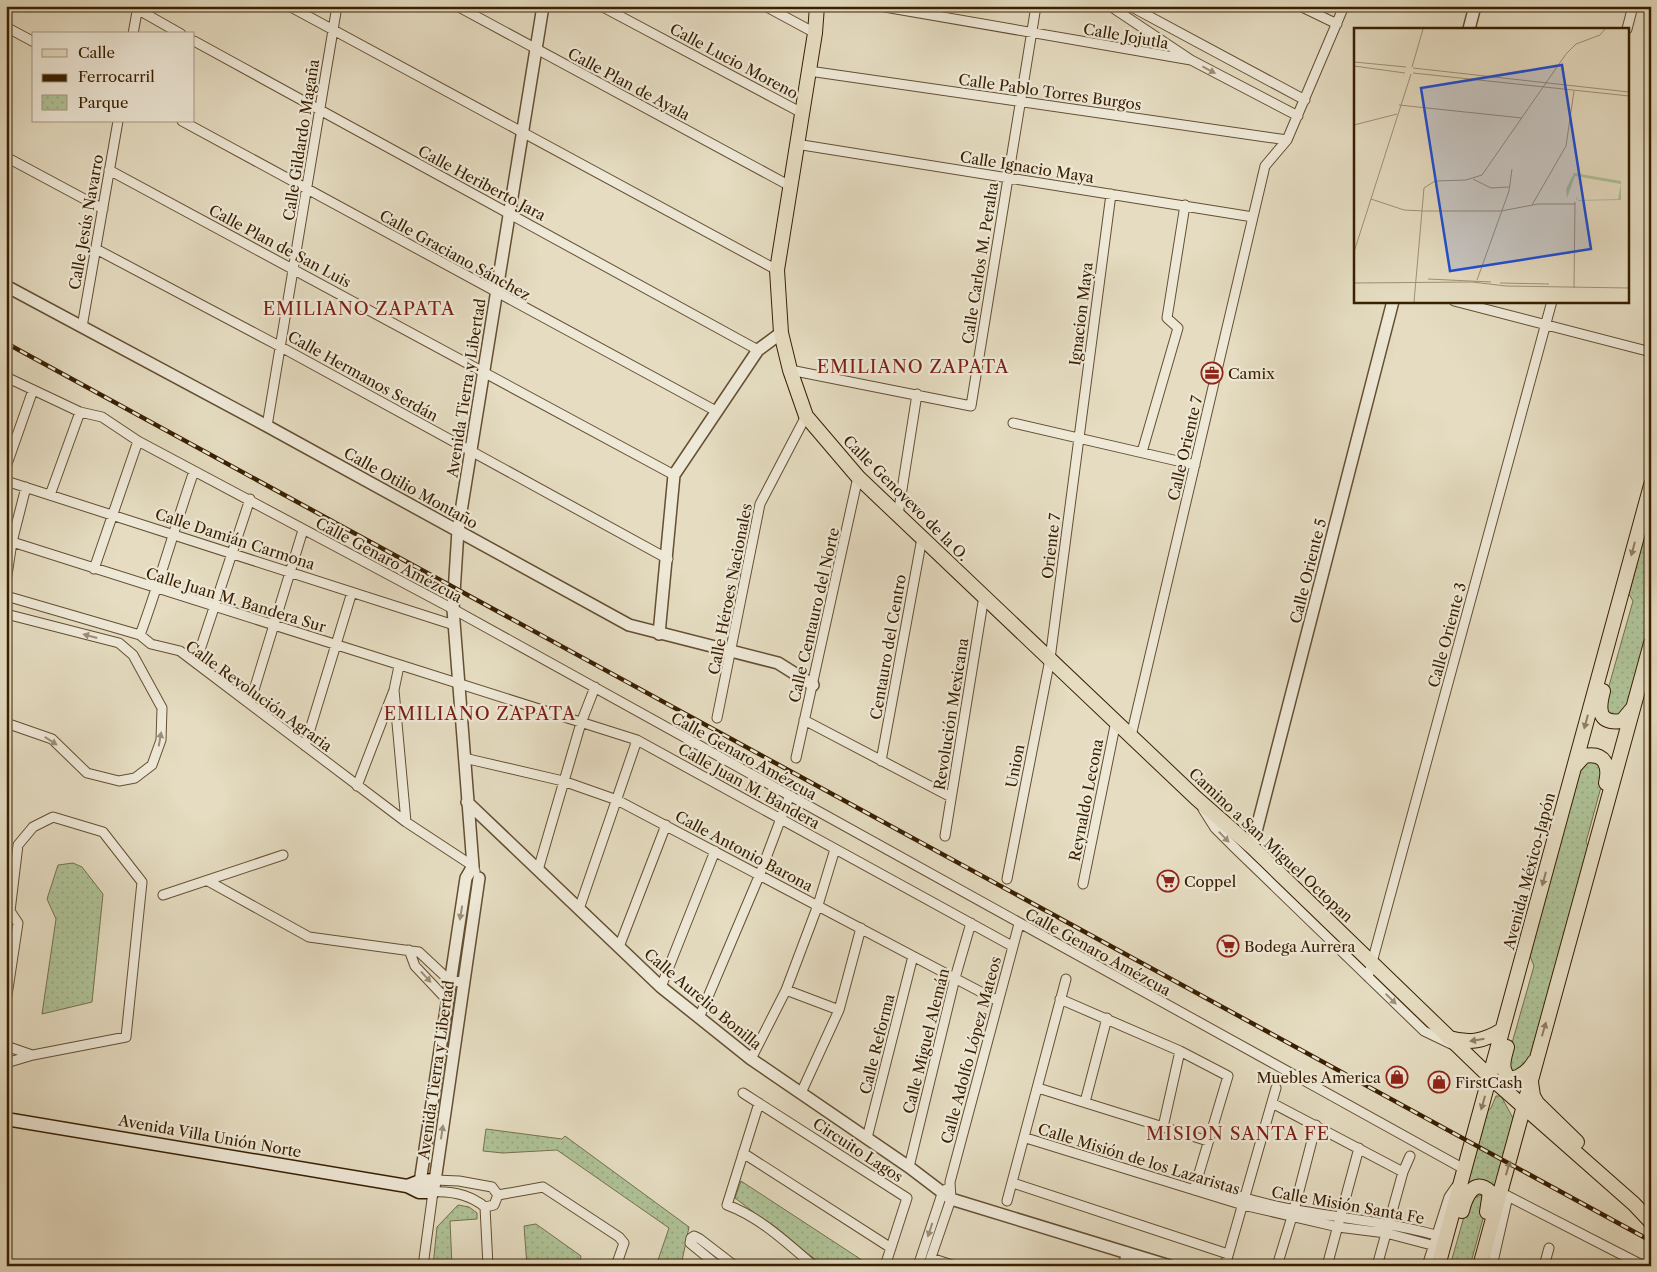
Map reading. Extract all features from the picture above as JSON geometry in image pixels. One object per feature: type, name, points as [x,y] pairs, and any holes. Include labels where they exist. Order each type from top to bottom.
[{"type":"main road","name":"Calle Genovevo de la O.","points":[[817,6],[815,33],[796,144],[778,270],[781,333],[790,370],[806,416],[858,477],[1050,659]]},
{"type":"main road","name":"Avenida México-Japón","points":[[1438,1266],[1439,1242],[1463,1174],[1651,485]]},
{"type":"main road","points":[[1622,590],[1622,614],[1599,707],[1601,715],[1613,722],[1622,721],[1632,709]]},
{"type":"main road","points":[[1480,1266],[1504,1194],[1531,1076],[1651,643]]},
{"type":"main road","name":"Camino a San Miguel Octopan","points":[[1050,659],[1196,798],[1252,848],[1370,970],[1454,1043],[1651,1222]]},
{"type":"main road","points":[[1574,766],[1584,756],[1589,755],[1605,761],[1608,767],[1600,829]]},
{"type":"main road","points":[[1522,958],[1520,983],[1503,1063],[1504,1072],[1509,1077],[1515,1078],[1525,1074],[1536,1058]]},
{"type":"main road","points":[[1454,1043],[1476,1042],[1490,1038],[1502,1030]]},
{"type":"main road","points":[[1531,1076],[1533,1096],[1537,1104],[1612,1175],[1616,1189]]},
{"type":"main road","name":"Avenida Villa Unión Norte","points":[[6,1118],[416,1186],[434,1186]]},
{"type":"main road","points":[[1447,1266],[1464,1201],[1468,1192],[1474,1187],[1479,1186],[1485,1187],[1490,1192],[1490,1198],[1474,1266]]},
{"type":"street","points":[[289,6],[522,134],[778,270]]},
{"type":"street","name":"Calle Gildardo Magaña","points":[[268,426],[336,6]]},
{"type":"street","name":"Calle Plan de Ayala","points":[[457,6],[790,186]]},
{"type":"street","name":"Avenida Tierra y Libertad","points":[[473,866],[453,609],[458,530],[543,6]]},
{"type":"street","name":"Calle Lucio Moreno","points":[[601,6],[802,113]]},
{"type":"street","points":[[765,6],[815,33]]},
{"type":"street","name":"Calle Jojutla","points":[[879,6],[1190,60]]},
{"type":"street","name":"Calle Carlos M. Peralta","points":[[917,394],[971,406],[1036,6]]},
{"type":"street","points":[[1110,6],[1190,60],[1298,116]]},
{"type":"street","points":[[1130,6],[1305,100]]},
{"type":"street","points":[[1300,6],[1336,24]]},
{"type":"street","name":"Calle Oriente 7","points":[[1131,736],[1265,166],[1286,140],[1298,116],[1344,6]]},
{"type":"street","points":[[1469,28],[1475,6]]},
{"type":"street","points":[[1627,28],[1633,6]]},
{"type":"street","points":[[133,32],[137,8],[177,32]]},
{"type":"street","points":[[6,27],[32,41]]},
{"type":"street","points":[[1148,54],[1153,36]]},
{"type":"street","name":"Calle Heriberto Jara","points":[[195,42],[758,350]]},
{"type":"street","name":"Calle Pablo Torres Burgos","points":[[809,71],[1286,140]]},
{"type":"street","name":"Calle Jesús Navarro","points":[[82,327],[118,122]]},
{"type":"street","name":"Calle Graciano Sánchez","points":[[184,122],[496,294],[716,411]]},
{"type":"street","name":"Calle Ignacio Maya","points":[[796,144],[1253,217]]},
{"type":"street","points":[[6,157],[102,209]]},
{"type":"street","name":"Calle Plan de San Luis","points":[[109,170],[674,475]]},
{"type":"street","name":"Ignacion Maya","points":[[1079,438],[1111,194]]},
{"type":"street","points":[[1142,452],[1178,328],[1167,318],[1185,205]]},
{"type":"street","name":"Calle Hermanos Serdán","points":[[96,248],[668,559]]},
{"type":"street","name":"Calle Otilio Montaño","points":[[6,286],[268,426],[629,626],[778,663],[813,685]]},
{"type":"street","name":"Calle Oriente 5","points":[[1252,848],[1393,302]]},
{"type":"street","points":[[1458,302],[1651,352]]},
{"type":"street","name":"Calle Oriente 3","points":[[1370,970],[1552,302]]},
{"type":"street","points":[[658,634],[668,559],[674,475],[758,350],[781,333]]},
{"type":"street","points":[[790,370],[917,394],[898,515]]},
{"type":"street","name":"Calle Genaro Amézcua","points":[[6,376],[80,412],[102,417],[138,441],[194,472],[250,499],[303,530],[453,609],[1463,1174]]},
{"type":"street","points":[[6,467],[34,390]]},
{"type":"street","points":[[50,495],[80,412]]},
{"type":"street","name":"Calle Héroes Nacionales","points":[[717,718],[732,653],[760,504],[806,416]]},
{"type":"street","points":[[1014,423],[1195,465]]},
{"type":"street","name":"Oriente 7","points":[[1050,659],[1079,438]]},
{"type":"street","points":[[94,569],[138,441]]},
{"type":"street","points":[[140,635],[157,590],[172,533],[194,472]]},
{"type":"street","name":"Calle Centauro del Norte","points":[[796,758],[858,477]]},
{"type":"street","name":"Calle Damián Carmona","points":[[6,481],[114,514],[454,625]]},
{"type":"street","points":[[6,582],[9,541],[26,487]]},
{"type":"street","points":[[196,662],[250,499]]},
{"type":"street","points":[[250,703],[303,530]]},
{"type":"street","name":"Centauro del Centro","points":[[881,761],[922,538]]},
{"type":"street","name":"Calle Juan M. Bandera Sur","points":[[9,541],[157,590],[214,606],[458,684]]},
{"type":"street","points":[[305,746],[334,645],[352,592]]},
{"type":"street","name":"Calle Revolución Agraria","points":[[6,596],[140,635],[151,644],[180,651],[406,822],[473,866]]},
{"type":"street","name":"Revolución Mexicana","points":[[945,836],[984,596]]},
{"type":"street","points":[[6,614],[120,643],[133,655],[162,708],[161,740],[152,765],[135,778],[119,781],[87,773],[52,738],[6,723]]},
{"type":"street","name":"Union","points":[[1007,879],[1050,659]]},
{"type":"street","points":[[357,786],[394,690],[399,666]]},
{"type":"street","name":"Calle Juan M. Bandera","points":[[458,684],[637,740],[1012,946]]},
{"type":"street","points":[[538,870],[581,723],[595,688]]},
{"type":"street","points":[[394,690],[406,822]]},
{"type":"street","points":[[804,720],[951,798]]},
{"type":"street","name":"Reynaldo Lecona","points":[[1083,884],[1116,722]]},
{"type":"street","points":[[579,909],[637,740]]},
{"type":"street","name":"Calle Antonio Barona","points":[[464,758],[563,782],[617,800],[998,1001]]},
{"type":"street","points":[[699,1018],[760,874],[789,797]]},
{"type":"street","points":[[1196,798],[1215,828],[1370,970]]},
{"type":"street","name":"Calle Aurelio Bonilla","points":[[467,802],[660,987],[751,1059],[909,1167],[946,1196]]},
{"type":"street","points":[[6,1002],[18,923],[10,911],[18,845],[33,827],[53,817],[103,832],[142,882],[126,1036],[32,1055],[6,1063]]},
{"type":"street","points":[[619,947],[666,825]]},
{"type":"street","points":[[751,1059],[786,990],[818,905],[836,849]]},
{"type":"street","points":[[660,987],[715,851]]},
{"type":"street","points":[[163,895],[283,855]]},
{"type":"street","points":[[473,866],[479,878]]},
{"type":"street","points":[[416,1186],[434,1092],[466,878],[473,866]]},
{"type":"street","name":"Avenida Tierra y Libertad","points":[[423,1266],[479,878]]},
{"type":"street","points":[[208,881],[310,937],[419,952],[450,980],[464,982]]},
{"type":"street","name":"Calle Miguel Alemán","points":[[909,1167],[955,978],[971,923]]},
{"type":"street","name":"Calle Adolfo López Mateos","points":[[946,1196],[1019,924]]},
{"type":"street","points":[[801,1093],[839,1010],[860,928]]},
{"type":"street","points":[[410,950],[415,966],[448,1001]]},
{"type":"street","name":"Calle Reforma","points":[[867,1138],[913,956]]},
{"type":"street","points":[[1008,1202],[1066,979]]},
{"type":"street","points":[[786,990],[839,1010]]},
{"type":"street","points":[[1060,999],[1180,1051],[1228,1076],[1195,1187]]},
{"type":"street","points":[[1085,1102],[1107,1018]]},
{"type":"street","points":[[445,1023],[458,1025]]},
{"type":"street","points":[[6,1046],[32,1055]]},
{"type":"street","points":[[1163,1127],[1180,1051]]},
{"type":"street","points":[[1038,1088],[1208,1141]]},
{"type":"street","points":[[1225,1266],[1276,1088]]},
{"type":"street","points":[[434,1092],[448,1094]]},
{"type":"street","name":"Circuito Lagos","points":[[743,1093],[907,1198],[885,1266]]},
{"type":"street","points":[[759,1103],[727,1205],[750,1216],[814,1266]]},
{"type":"street","points":[[1272,1103],[1403,1172]]},
{"type":"street","points":[[1277,1266],[1316,1125]]},
{"type":"street","name":"Calle Misión de los Lazaristas","points":[[1026,1138],[1244,1202]]},
{"type":"street","points":[[1327,1266],[1358,1148]]},
{"type":"street","points":[[743,1153],[891,1248]]},
{"type":"street","points":[[1377,1266],[1403,1172],[1410,1156]]},
{"type":"street","points":[[434,1186],[459,1181],[482,1187],[492,1187],[498,1195]]},
{"type":"street","points":[[1013,1182],[1228,1254]]},
{"type":"street","points":[[434,1186],[476,1200],[485,1207],[488,1266]]},
{"type":"street","points":[[476,1200],[476,1192],[482,1187]]},
{"type":"street","points":[[498,1195],[534,1187],[549,1190],[619,1237],[624,1243],[616,1266]]},
{"type":"street","points":[[1492,1266],[1504,1194],[1644,1266]]},
{"type":"street","points":[[485,1207],[494,1204],[498,1195]]},
{"type":"street","points":[[946,1196],[1170,1266]]},
{"type":"street","points":[[946,1196],[930,1262],[955,1266]]},
{"type":"street","points":[[918,1266],[946,1196]]},
{"type":"street","name":"Calle Misión Santa Fe","points":[[1244,1202],[1293,1213],[1338,1227],[1439,1242]]},
{"type":"street","name":"Calle Misión Santa Fe","points":[[1293,1213],[1389,1223],[1439,1242]]},
{"type":"street","points":[[718,1266],[693,1248],[690,1243],[691,1238],[694,1236],[700,1239],[735,1266]]},
{"type":"street","points":[[1427,1266],[1439,1242]]},
{"type":"street","points":[[1544,1266],[1549,1248]]},
{"type":"street","points":[[1123,1266],[1127,1252]]},
{"type":"green space","points":[[1651,512],[1651,624],[1626,713],[1611,715],[1606,711],[1605,700],[1633,601],[1629,594]]},
{"type":"green space","points":[[1588,760],[1599,762],[1604,776],[1586,842],[1588,846],[1532,1060],[1515,1072],[1510,1072],[1506,1064],[1534,966],[1530,956],[1580,769]]},
{"type":"green space","points":[[73,863],[82,867],[103,894],[92,1002],[42,1014],[56,919],[47,899],[58,865]]},
{"type":"green space","points":[[1496,1096],[1501,1096],[1514,1120],[1497,1185],[1487,1184],[1465,1189],[1486,1112],[1491,1108]]},
{"type":"green space","points":[[486,1129],[562,1139],[565,1136],[689,1227],[681,1266],[656,1266],[669,1228],[557,1150],[503,1153],[483,1151]]},
{"type":"green space","points":[[741,1181],[871,1266],[824,1266],[735,1198]]},
{"type":"green space","points":[[1485,1194],[1487,1204],[1470,1266],[1450,1266],[1465,1213],[1472,1198]]},
{"type":"green space","points":[[458,1205],[469,1207],[477,1213],[477,1219],[450,1221],[452,1266],[433,1266],[437,1227]]},
{"type":"green space","points":[[536,1224],[581,1256],[579,1266],[527,1266],[524,1226]]},
{"type":"railway","points":[[6,343],[1651,1241]]},
{"type":"place","name":"Camix","points":[[1212,373]]},
{"type":"place","name":"Coppel","points":[[1168,881]]},
{"type":"place","name":"Bodega Aurrera","points":[[1228,946]]},
{"type":"place","name":"Muebles America","points":[[1397,1077]]},
{"type":"place","name":"FirstCash","points":[[1439,1082]]},
{"type":"district","name":"EMILIANO ZAPATA","points":[[359,309]]},
{"type":"district","name":"EMILIANO ZAPATA","points":[[913,367]]},
{"type":"district","name":"EMILIANO ZAPATA","points":[[480,714]]},
{"type":"district","name":"MISION SANTA FE","points":[[1238,1134]]}]
